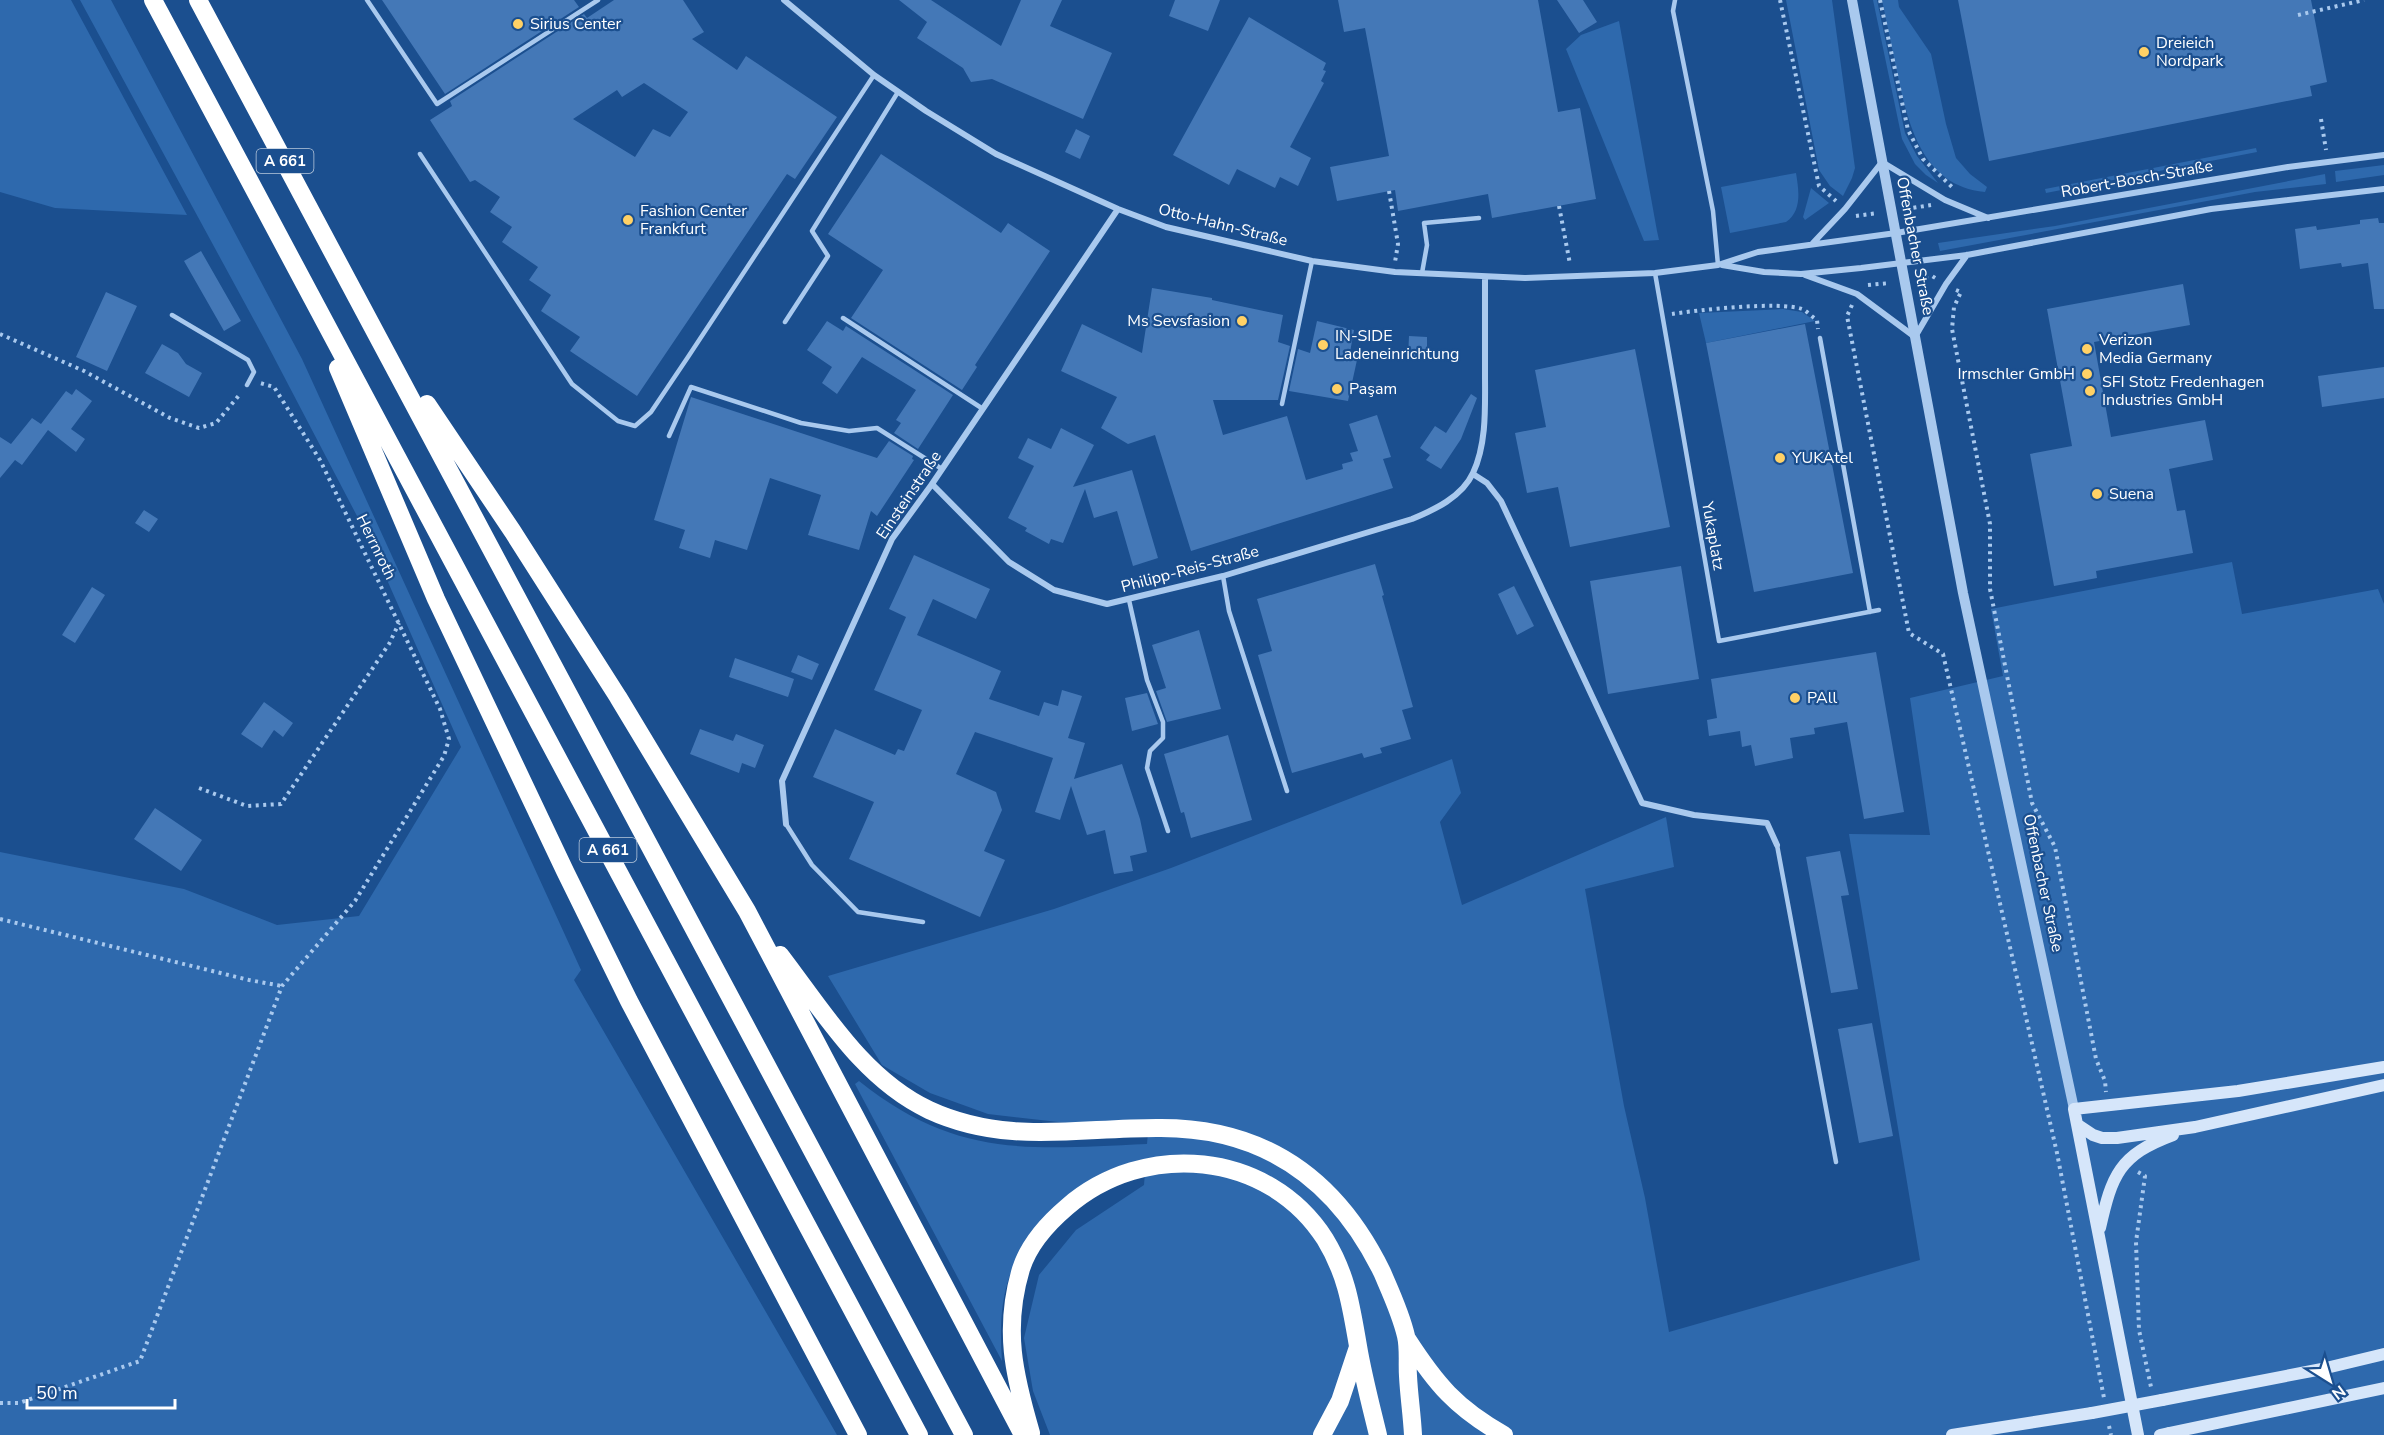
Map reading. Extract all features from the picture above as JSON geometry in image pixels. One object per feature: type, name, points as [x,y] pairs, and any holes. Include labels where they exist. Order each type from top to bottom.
[{"type":"highway","name":"A 661","points":[[153,0],[919,1435]]},
{"type":"highway","name":"A 661","points":[[198,0],[964,1435]]},
{"type":"highway","points":[[295,267],[435,599],[560,860],[634,1012],[858,1435]]},
{"type":"highway","points":[[372,323],[526,551],[618,697],[747,911],[1023,1435]]},
{"type":"highway","points":[[747,911],[869,1068],[895,1091],[930,1110],[981,1126],[1021,1132],[1080,1133],[1162,1128],[1207,1131],[1249,1142],[1296,1166],[1318,1183],[1341,1207],[1367,1244],[1393,1297],[1407,1338],[1430,1374],[1449,1397],[1476,1418],[1504,1435]]},
{"type":"highway","points":[[1031,1435],[1017,1385],[1011,1348],[1011,1314],[1022,1267],[1032,1245],[1049,1222],[1071,1203],[1113,1177],[1140,1168],[1187,1163],[1210,1165],[1266,1183],[1288,1197],[1307,1215],[1324,1239],[1349,1289],[1358,1345],[1378,1435]]},
{"type":"highway","points":[[1407,1338],[1413,1435]]},
{"type":"highway","points":[[1322,1435],[1340,1401],[1358,1345]]},
{"type":"main road","points":[[2073,1103],[2107,1105],[2177,1100],[2384,1067]]},
{"type":"main road","points":[[2078,1125],[2092,1135],[2110,1138],[2194,1126],[2384,1085]]},
{"type":"main road","name":"Offenbacher Straße","points":[[2073,1103],[2138,1435]]},
{"type":"main road","points":[[2099,1232],[2108,1193],[2124,1164],[2157,1141],[2194,1126]]},
{"type":"main road","points":[[1952,1435],[2162,1400],[2322,1369],[2384,1354]]},
{"type":"main road","points":[[2165,1434],[2378,1390]]},
{"type":"street","name":"Otto-Hahn-Straße","points":[[784,0],[874,75],[996,154],[1118,209],[1166,227],[1312,261],[1394,271],[1485,277],[1573,277],[1655,273],[1718,265],[1758,252],[1896,233]]},
{"type":"street","name":"Offenbacher Straße","points":[[1852,0],[1963,593],[2073,1103]]},
{"type":"street","name":"Robert-Bosch-Straße","points":[[1896,233],[2288,166],[2384,155]]},
{"type":"street","name":"Offenbacher Straße","points":[[1882,162],[1945,200],[1988,218]]},
{"type":"street","points":[[1813,243],[1845,210],[1882,162]]},
{"type":"street","points":[[1901,262],[1967,255],[2211,209],[2384,189]]},
{"type":"street","name":"Einsteinstraße","points":[[786,824],[782,781],[892,539],[983,410],[1118,209]]},
{"type":"street","points":[[1915,337],[1946,284],[1967,255]]},
{"type":"street","name":"Otto-Hahn-Straße","points":[[1718,265],[1764,272],[1801,274],[1901,262]]},
{"type":"street","name":"Offenbacher Straße","points":[[1801,274],[1857,294],[1915,337]]},
{"type":"street","name":"Philipp-Reis-Straße","points":[[932,484],[1009,562],[1054,590],[1107,604],[1224,576],[1412,519],[1434,510],[1449,499],[1473,474],[1485,428],[1485,277]]},
{"type":"street","points":[[1473,474],[1487,483],[1501,501],[1642,803],[1694,815],[1767,823],[1777,845]]},
{"type":"lane","points":[[367,0],[437,104],[598,0]]},
{"type":"lane","points":[[1675,0],[1673,11],[1713,211],[1718,265]]},
{"type":"lane","points":[[420,154],[572,384],[618,421],[635,426],[651,412],[874,75]]},
{"type":"lane","points":[[785,322],[828,256],[812,231],[898,92]]},
{"type":"lane","points":[[1422,273],[1427,245],[1424,223],[1479,218]]},
{"type":"lane","points":[[1282,404],[1312,261]]},
{"type":"lane","name":"Yukaplatz","points":[[1655,273],[1719,641],[1879,610]]},
{"type":"lane","points":[[171,315],[248,360],[254,372],[247,386]]},
{"type":"lane","points":[[843,318],[983,410]]},
{"type":"lane","points":[[1820,338],[1870,612]]},
{"type":"lane","points":[[669,436],[691,387],[801,423],[849,431],[877,428],[942,469]]},
{"type":"lane","points":[[1224,576],[1230,611],[1287,791]]},
{"type":"lane","points":[[1129,600],[1148,680],[1163,722],[1163,738],[1150,751],[1147,768],[1168,831]]},
{"type":"lane","points":[[786,824],[812,865],[858,912],[923,922]]},
{"type":"lane","points":[[1777,845],[1836,1162]]},
{"type":"path","points":[[1780,0],[1819,186]]},
{"type":"path","points":[[1854,216],[1933,205],[1939,209],[1952,188],[1923,159],[1908,130],[1880,0]]},
{"type":"path","points":[[2298,15],[2364,0]]},
{"type":"path","points":[[1389,191],[1398,244],[1394,271]]},
{"type":"path","points":[[1559,206],[1573,277]]},
{"type":"path","points":[[1957,290],[1962,292],[1954,307],[1952,329],[1990,524],[1990,589],[2032,803],[2055,847],[2096,1059],[2104,1081],[2107,1105]]},
{"type":"path","points":[[1857,294],[1847,316],[1909,633],[1943,654],[2057,1153],[2104,1400]]},
{"type":"path","points":[[1662,315],[1696,310],[1780,306],[1802,309],[1817,320],[1820,338]]},
{"type":"path","points":[[0,334],[84,371],[170,418],[199,428],[216,423],[247,386]]},
{"type":"path","name":"Herrnroth","points":[[0,1403],[19,1403],[140,1361],[282,986],[355,901],[444,756],[449,739],[440,709],[320,460],[274,387],[260,382],[247,386]]},
{"type":"path","points":[[199,788],[247,806],[281,804],[390,645],[399,622]]},
{"type":"path","points":[[0,919],[282,986]]},
{"type":"path","points":[[2124,1164],[2145,1176],[2136,1242],[2139,1330],[2151,1388]]},
{"type":"path","points":[[2109,1423],[2111,1435]]},
{"type":"shaded area","points":[[0,0],[71,0],[187,215],[55,208],[0,192]]},
{"type":"shaded area","points":[[80,0],[111,0],[302,359],[581,970],[574,980],[837,1435],[0,1435],[0,852],[184,889],[277,925],[359,916],[461,747],[368,537],[267,344]]},
{"type":"shaded area","points":[[1786,0],[1832,0],[1855,168],[1843,196],[1830,186],[1819,170]]},
{"type":"shaded area","points":[[1873,0],[1877,0],[1905,133],[1917,156],[1938,183],[1915,164],[1902,139]]},
{"type":"shaded area","points":[[1882,0],[1898,0],[1899,7],[1931,54],[1956,158],[1970,174],[1987,187],[1985,192],[1964,187],[1946,178],[1932,165],[1921,149],[1907,112]]},
{"type":"shaded area","points":[[1619,21],[1659,240],[1644,241],[1566,49],[1581,35]]},
{"type":"shaded area","points":[[2256,148],[2257,152],[2046,193],[2045,189]]},
{"type":"shaded area","points":[[2384,165],[2384,175],[2336,182],[2335,171]]},
{"type":"shaded area","points":[[1796,173],[1797,206],[1786,222],[1730,233],[1721,187]]},
{"type":"shaded area","points":[[2325,174],[2326,184],[2255,192],[1940,251],[1938,243],[2055,226]]},
{"type":"shaded area","points":[[1811,188],[1829,203],[1805,220],[1803,217]]},
{"type":"shaded area","points":[[1783,309],[1802,312],[1815,321],[1706,343],[1699,313]]},
{"type":"shaded area","points":[[2232,562],[2242,614],[2378,589],[2384,604],[2384,1435],[1050,1435],[1033,1391],[1024,1338],[1039,1275],[1076,1230],[1144,1185],[1146,1159],[1107,1171],[1089,1183],[1014,1269],[1010,1275],[1003,1307],[1002,1361],[855,1084],[859,1081],[895,1106],[929,1124],[962,1137],[996,1144],[1066,1147],[1147,1144],[1149,1121],[1067,1123],[988,1114],[930,1093],[882,1065],[828,976],[1054,909],[1171,868],[1452,759],[1461,793],[1440,822],[1462,905],[1666,817],[1674,867],[1585,889],[1624,1106],[1645,1198],[1669,1332],[1920,1260],[1849,834],[1930,835],[1910,698],[2003,676],[1991,609]]},
{"type":"building","points":[[382,0],[574,0],[579,7],[445,94]]},
{"type":"building","name":"Fashion Center Frankfurt","points":[[614,0],[683,0],[704,32],[692,39],[737,70],[746,56],[837,117],[795,179],[787,174],[637,396],[570,351],[580,337],[541,311],[551,295],[529,280],[538,267],[502,242],[512,227],[490,212],[500,197],[475,180],[470,182],[430,120],[452,106],[450,101],[584,14],[587,18]],"holes":[[[644,83],[688,112],[670,137],[653,129],[635,157],[573,119],[617,90],[622,97]]]},
{"type":"building","points":[[899,0],[931,0],[1001,46],[1021,0],[1062,0],[1050,26],[1112,53],[1083,119],[992,79],[971,82],[963,68],[917,38],[927,22]]},
{"type":"building","points":[[1175,0],[1220,0],[1208,31],[1169,16]]},
{"type":"building","points":[[1338,0],[1538,0],[1558,112],[1580,108],[1596,199],[1492,218],[1488,194],[1398,211],[1395,190],[1337,201],[1330,167],[1389,156],[1365,28],[1344,32]]},
{"type":"building","points":[[1557,0],[1583,0],[1597,22],[1579,33]]},
{"type":"building","name":"Dreieich Nordpark","points":[[1958,0],[2311,0],[2327,82],[2310,86],[2312,96],[1989,161]]},
{"type":"building","points":[[1249,17],[1326,63],[1323,70],[1326,71],[1321,81],[1324,83],[1290,147],[1311,158],[1298,186],[1280,177],[1275,188],[1237,169],[1229,185],[1173,155]]},
{"type":"building","points":[[1076,129],[1090,136],[1080,159],[1065,152]]},
{"type":"building","points":[[881,154],[1001,233],[1008,223],[1050,251],[975,365],[977,367],[962,390],[851,318],[883,270],[828,234]]},
{"type":"building","points":[[2378,218],[2379,223],[2384,223],[2384,309],[2374,309],[2368,263],[2342,267],[2341,263],[2300,269],[2295,229],[2316,226],[2317,230],[2360,224],[2360,220]]},
{"type":"building","points":[[201,251],[241,321],[224,331],[184,261]]},
{"type":"building","points":[[2183,284],[2190,325],[2094,342],[2111,437],[2205,420],[2213,460],[2169,469],[2177,511],[2185,510],[2193,553],[2096,571],[2097,578],[2054,586],[2030,454],[2072,446],[2047,309]]},
{"type":"building","points":[[1152,288],[1212,298],[1212,300],[1283,315],[1278,342],[1290,346],[1278,400],[1213,400],[1223,435],[1287,416],[1306,480],[1343,469],[1342,464],[1353,461],[1350,453],[1358,451],[1349,424],[1377,415],[1391,457],[1383,459],[1393,488],[1191,551],[1155,435],[1128,444],[1101,428],[1117,397],[1061,371],[1082,324],[1142,353]]},
{"type":"building","points":[[106,292],[137,306],[107,371],[76,357]]},
{"type":"building","points":[[827,321],[843,331],[846,326],[953,395],[918,449],[894,433],[901,423],[896,420],[916,390],[862,357],[837,394],[822,383],[832,367],[807,350]]},
{"type":"building","points":[[1317,321],[1354,330],[1349,358],[1357,360],[1348,401],[1289,391],[1298,349],[1310,353]]},
{"type":"building","name":"YUKAtel","points":[[1805,324],[1853,573],[1754,592],[1706,343]]},
{"type":"building","points":[[1409,336],[1427,337],[1427,358],[1408,358]]},
{"type":"building","points":[[162,344],[178,353],[186,364],[202,373],[189,397],[145,373]]},
{"type":"building","points":[[1635,349],[1670,527],[1570,547],[1558,487],[1527,493],[1515,433],[1546,427],[1535,370]]},
{"type":"building","points":[[2384,367],[2384,398],[2322,407],[2318,376]]},
{"type":"building","points":[[76,389],[92,401],[71,429],[85,439],[76,452],[48,430],[22,465],[15,460],[0,478],[0,437],[11,444],[32,418],[41,424],[66,391],[72,395]]},
{"type":"building","points":[[1471,394],[1477,398],[1461,439],[1441,469],[1426,460],[1430,455],[1420,448],[1435,426],[1446,433]]},
{"type":"building","points":[[691,397],[877,458],[889,441],[913,456],[914,460],[877,516],[871,511],[859,550],[808,535],[821,495],[770,478],[747,550],[715,540],[710,558],[679,548],[685,530],[654,520]]},
{"type":"building","points":[[1061,428],[1094,445],[1073,487],[1132,470],[1158,558],[1133,566],[1117,511],[1094,518],[1085,489],[1063,543],[1051,539],[1049,544],[1025,531],[1027,528],[1008,518],[1034,466],[1018,458],[1028,438],[1051,449]]},
{"type":"building","points":[[144,510],[158,519],[149,532],[135,523]]},
{"type":"building","points":[[914,555],[990,589],[976,619],[933,599],[917,635],[1001,671],[989,699],[1039,716],[1044,702],[1058,706],[1062,690],[1082,696],[1068,738],[1085,743],[1074,779],[1122,764],[1140,819],[1147,852],[1130,856],[1133,871],[1114,874],[1105,830],[1087,835],[1071,786],[1060,820],[1035,812],[1053,758],[975,732],[956,774],[996,792],[1002,810],[984,851],[1005,860],[980,917],[849,859],[874,802],[813,777],[835,729],[895,755],[898,749],[904,751],[922,710],[874,690],[906,617],[889,609]]},
{"type":"building","points":[[1375,564],[1413,707],[1402,710],[1411,739],[1380,748],[1382,753],[1364,758],[1362,753],[1292,773],[1258,655],[1272,651],[1257,599]]},
{"type":"building","points":[[1681,566],[1699,679],[1608,694],[1590,581]]},
{"type":"building","points":[[1514,586],[1534,626],[1517,635],[1498,594]]},
{"type":"building","points":[[92,587],[105,595],[75,643],[62,635]]},
{"type":"building","points":[[1199,630],[1221,709],[1167,722],[1156,691],[1166,688],[1152,645]]},
{"type":"building","name":"PAll","points":[[1876,652],[1904,812],[1864,819],[1847,722],[1814,728],[1815,734],[1790,738],[1793,758],[1755,766],[1751,745],[1742,747],[1740,731],[1709,736],[1707,720],[1717,718],[1711,679]]},
{"type":"building","points":[[798,655],[819,664],[812,680],[791,672]]},
{"type":"building","points":[[735,658],[794,679],[788,697],[729,677]]},
{"type":"building","points":[[1147,693],[1158,724],[1132,731],[1125,698]]},
{"type":"building","points":[[264,702],[293,723],[283,737],[274,730],[262,748],[241,734]]},
{"type":"building","points":[[700,729],[733,741],[736,734],[764,745],[755,768],[742,763],[739,773],[690,754]]},
{"type":"building","points":[[1228,735],[1252,820],[1191,838],[1184,812],[1181,813],[1164,754]]},
{"type":"building","points":[[155,808],[202,840],[181,871],[134,839]]},
{"type":"building","points":[[1840,851],[1849,895],[1841,896],[1858,989],[1831,993],[1806,857]]},
{"type":"building","points":[[1872,1023],[1893,1136],[1859,1143],[1838,1029]]},
{"type":"place","name":"Sirius Center","points":[[518,24]]},
{"type":"place","name":"Dreieich Nordpark","points":[[2144,52]]},
{"type":"place","name":"Fashion Center Frankfurt","points":[[628,220]]},
{"type":"place","name":"Ms Sevsfasion","points":[[1242,321]]},
{"type":"place","name":"IN-SIDE Ladeneinrichtung","points":[[1323,345]]},
{"type":"place","name":"Verizon Media Germany","points":[[2087,349]]},
{"type":"place","name":"Irmschler GmbH","points":[[2087,374]]},
{"type":"place","name":"Paşam","points":[[1337,389]]},
{"type":"place","name":"SFI Stotz Fredenhagen Industries GmbH","points":[[2090,391]]},
{"type":"place","name":"YUKAtel","points":[[1780,458]]},
{"type":"place","name":"Suena","points":[[2097,494]]},
{"type":"place","name":"PAll","points":[[1795,698]]}]
